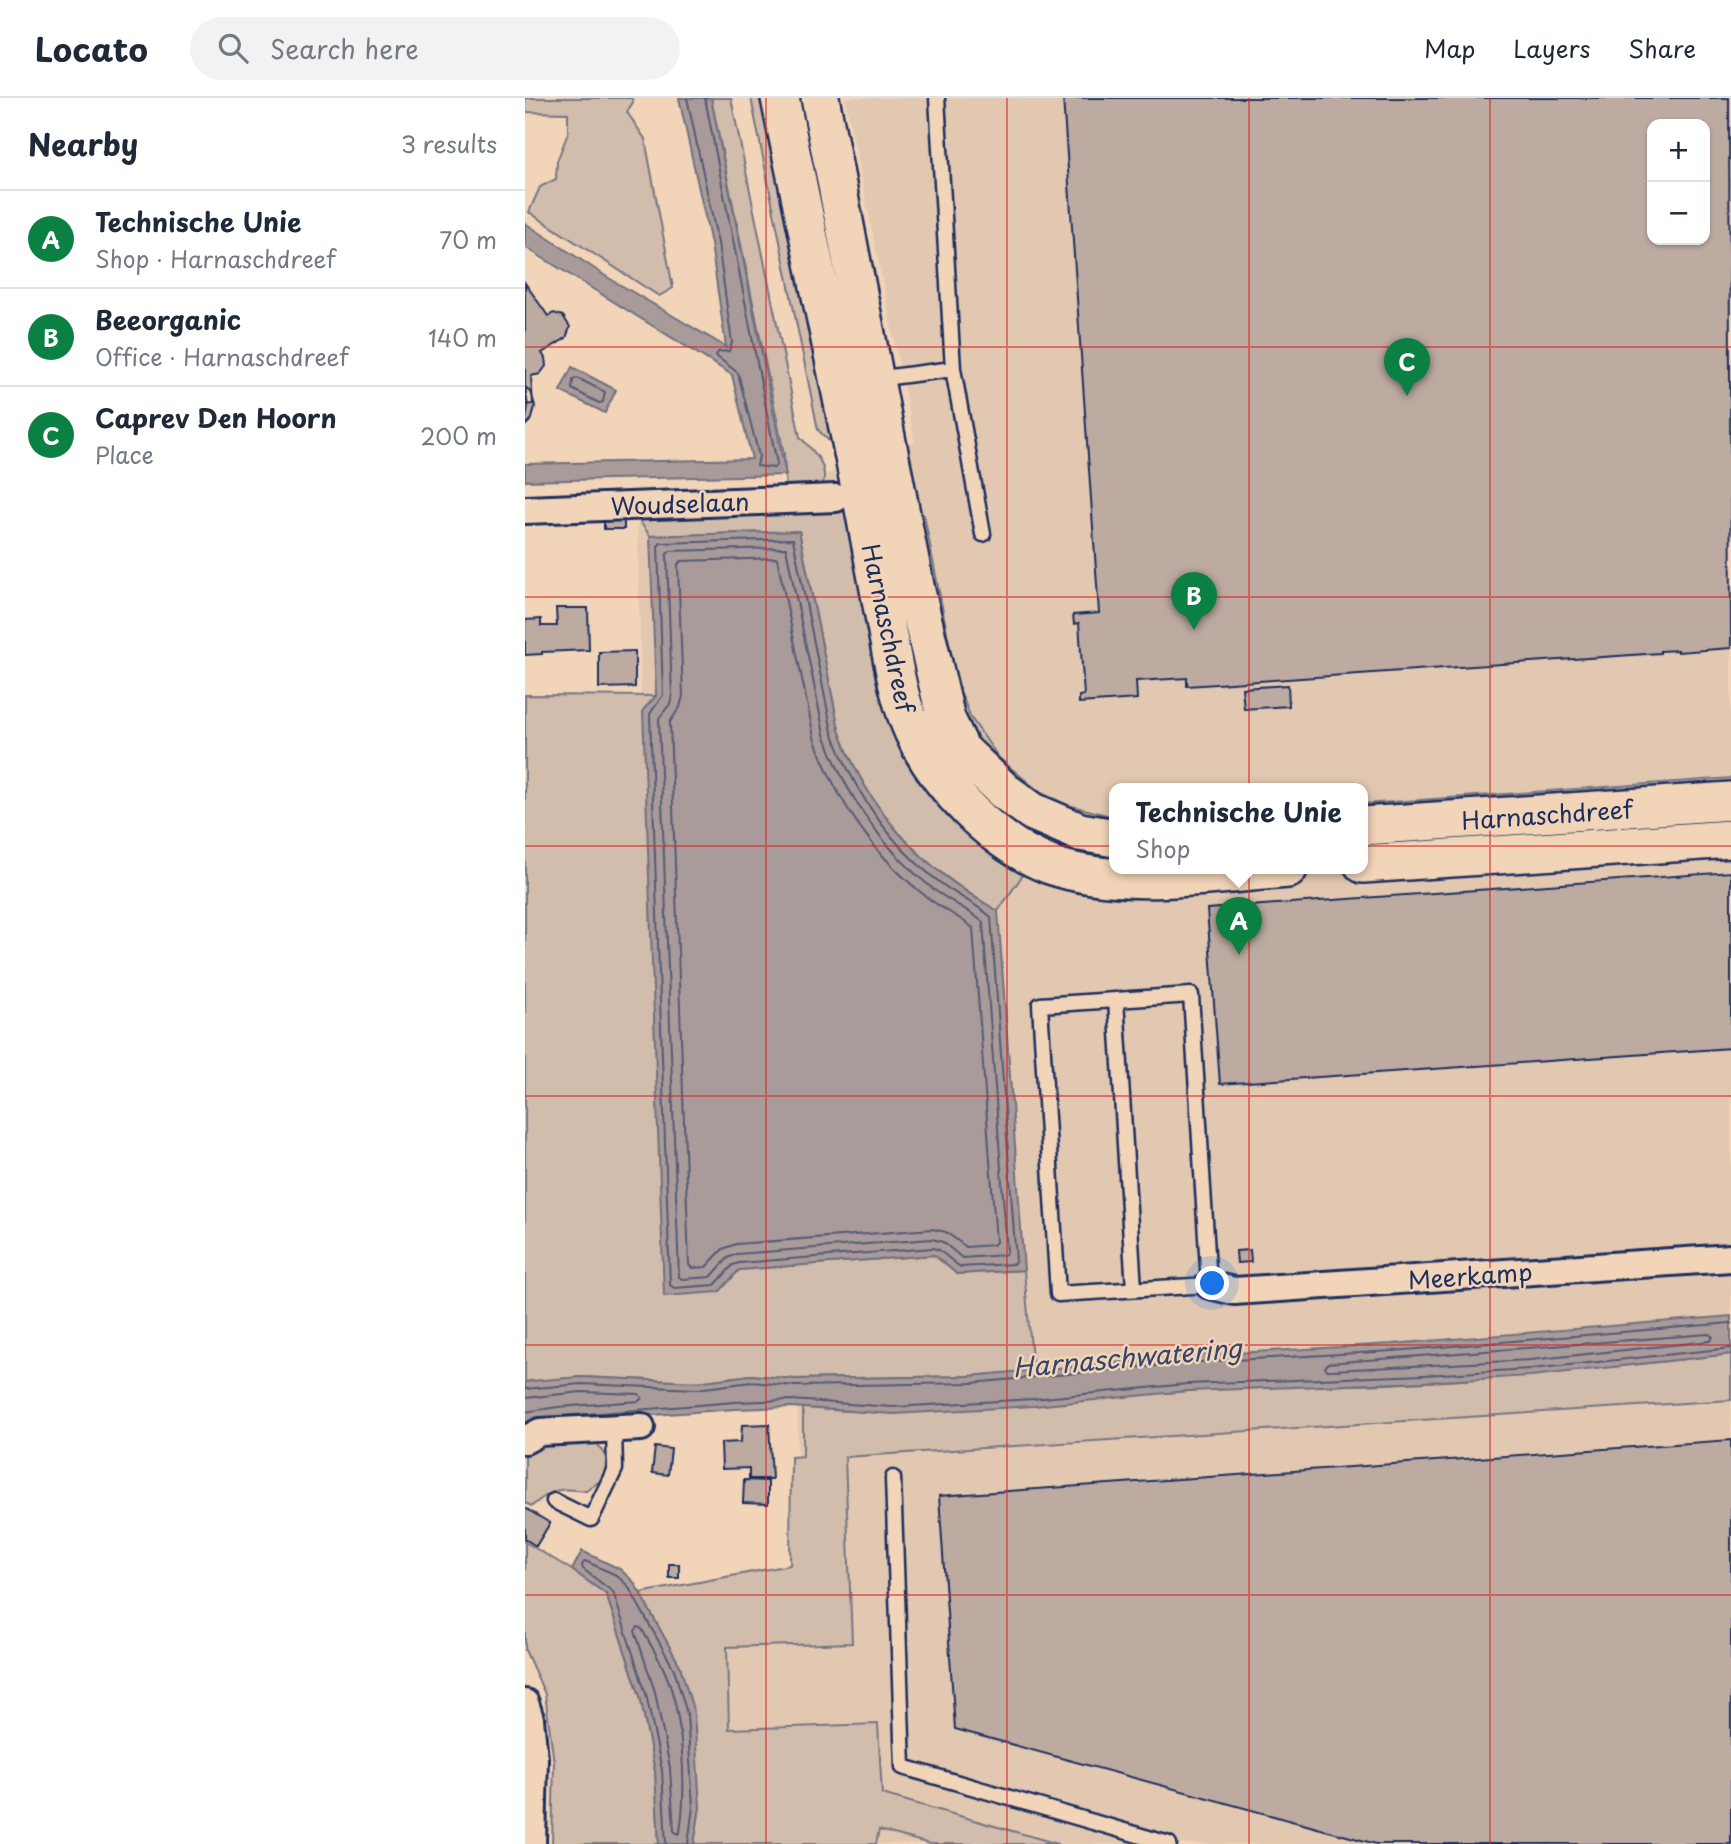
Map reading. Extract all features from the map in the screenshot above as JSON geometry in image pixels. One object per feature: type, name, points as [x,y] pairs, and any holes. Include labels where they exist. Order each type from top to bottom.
[{"type":"street","name":"Harnaschdreef","points":[[780,98],[913,578],[946,719],[961,750],[1004,792],[1033,812],[1080,832],[1109,837]]},
{"type":"street","name":"Harnaschdreef","points":[[820,98],[897,684],[913,731],[934,769],[959,800],[1015,848],[1050,865],[1087,874],[1126,877],[1214,874]]},
{"type":"street","name":"Woudselaan","points":[[525,510],[835,498]]},
{"type":"street","name":"Harnaschdreef","points":[[1368,826],[1731,801]]},
{"type":"street","name":"Harnaschdreef","points":[[1368,864],[1731,839]]},
{"type":"street","name":"Meerkamp","points":[[1209,1285],[1234,1290],[1731,1258]]},
{"type":"street","points":[[525,1440],[540,1433],[641,1427]]},
{"type":"street","points":[[525,1703],[530,1719],[534,1758],[532,1844]]},
{"type":"lane","points":[[937,98],[953,369],[982,534]]},
{"type":"lane","points":[[857,382],[953,369]]},
{"type":"lane","points":[[1191,995],[1209,1285],[1058,1294],[1040,1005],[1116,1000],[1191,995]]},
{"type":"lane","points":[[1116,1000],[1134,1289]]},
{"type":"lane","points":[[554,1501],[591,1519],[615,1469],[614,1429]]},
{"type":"lane","points":[[893,1478],[903,1767],[1169,1844]]},
{"type":"shaded area","points":[[525,98],[632,98],[633,102],[627,112],[645,139],[673,288],[659,296],[529,212],[540,187],[556,179],[557,161],[568,133],[568,113],[525,112]]},
{"type":"shaded area","points":[[711,98],[731,98],[800,437],[822,465],[822,487],[786,491],[784,454]]},
{"type":"shaded area","points":[[751,98],[767,98],[837,449],[818,430]]},
{"type":"shaded area","points":[[845,98],[1731,98],[1731,1844],[685,1844],[679,1590],[796,1575],[798,1390],[525,695],[641,696],[637,489],[795,486],[915,442]]},
{"type":"shaded area","points":[[850,508],[885,690],[1029,866],[998,911],[946,877],[901,836],[882,812],[851,760],[839,730],[799,531],[650,536],[634,513]]},
{"type":"shaded area","points":[[917,511],[924,515],[957,683],[971,718],[999,758],[1041,793],[1068,805],[1109,815],[1109,829],[1034,804],[959,724]]},
{"type":"shaded area","points":[[525,695],[656,696],[719,1292],[739,1270],[934,1255],[957,1274],[1024,1270],[1033,1371],[970,1376],[795,1379],[751,1375],[697,1382],[581,1377],[525,1382]]},
{"type":"shaded area","points":[[1731,778],[1731,791],[1368,817],[1368,804]]},
{"type":"shaded area","points":[[1731,1354],[1731,1400],[845,1457],[852,1643],[727,1647],[729,1729],[878,1724],[882,1794],[1058,1844],[930,1844],[879,1830],[876,1844],[694,1844],[700,1807],[680,1666],[640,1593],[790,1565],[791,1457],[803,1456],[803,1408],[900,1412],[1218,1389],[1396,1384],[1579,1370]]},
{"type":"shaded area","points":[[574,1438],[597,1443],[607,1459],[603,1479],[586,1491],[557,1491],[532,1506],[525,1503],[525,1448]]},
{"type":"shaded area","points":[[525,1542],[606,1594],[640,1696],[655,1771],[659,1844],[552,1844],[554,1763],[545,1694],[525,1650]]},
{"type":"water","points":[[679,98],[711,98],[786,475],[525,481],[525,464],[752,459],[732,375],[525,247],[525,223],[607,277],[726,347],[711,244]]},
{"type":"water","points":[[572,367],[616,390],[605,413],[560,391]]},
{"type":"water","points":[[799,531],[839,730],[851,760],[882,812],[901,836],[946,877],[998,911],[1024,1270],[957,1274],[934,1255],[739,1270],[719,1292],[664,1296],[643,710],[656,696],[650,536]]},
{"type":"water","points":[[1731,1316],[1731,1354],[1531,1376],[1187,1391],[1034,1406],[893,1414],[791,1407],[735,1409],[559,1422],[525,1428],[525,1382],[531,1381],[581,1377],[697,1382],[751,1375],[795,1379],[970,1376],[1199,1355],[1392,1344]]},
{"type":"water","points":[[582,1551],[620,1569],[634,1582],[680,1666],[694,1713],[700,1807],[694,1844],[659,1844],[655,1771],[640,1696],[606,1594],[572,1570]]},
{"type":"building","points":[[1063,98],[1729,98],[1731,648],[1187,686],[1187,678],[1136,681],[1137,699],[1079,703],[1079,696],[1084,695],[1079,623],[1074,624],[1073,615],[1099,613]]},
{"type":"building","points":[[525,283],[548,316],[554,313],[563,316],[570,327],[566,338],[542,353],[546,366],[540,374],[531,376],[533,404],[525,405]]},
{"type":"building","points":[[525,387],[531,392],[535,406],[532,419],[525,426],[528,406]]},
{"type":"building","points":[[624,519],[624,529],[604,529],[604,520]]},
{"type":"building","points":[[556,608],[588,608],[589,650],[525,655],[525,620],[541,619],[541,626],[557,626]]},
{"type":"building","points":[[635,651],[635,687],[599,688],[599,652]]},
{"type":"building","points":[[1288,685],[1289,706],[1244,709],[1242,688]]},
{"type":"building","points":[[1731,872],[1731,1048],[1220,1084],[1207,909]]},
{"type":"building","points":[[1250,1250],[1251,1262],[1237,1263],[1236,1251]]},
{"type":"building","points":[[769,1424],[772,1479],[749,1479],[749,1468],[722,1469],[721,1443],[741,1442],[742,1425]]},
{"type":"building","points":[[1731,1440],[1731,1844],[1376,1844],[955,1729],[939,1496]]},
{"type":"building","points":[[655,1447],[671,1449],[668,1475],[652,1473]]},
{"type":"building","points":[[744,1480],[768,1481],[768,1504],[743,1503]]},
{"type":"building","points":[[525,1508],[550,1523],[536,1546],[525,1539]]},
{"type":"building","points":[[669,1564],[679,1564],[679,1578],[669,1578]]},
{"type":"place","name":"Caprev Den Hoorn","points":[[1407,396]]},
{"type":"place","name":"Beeorganic","points":[[1194,630]]},
{"type":"place","name":"Technische Unie","points":[[1239,955]]},
{"type":"water label","name":"Harnaschwatering","points":[[1127,1357]]}]
